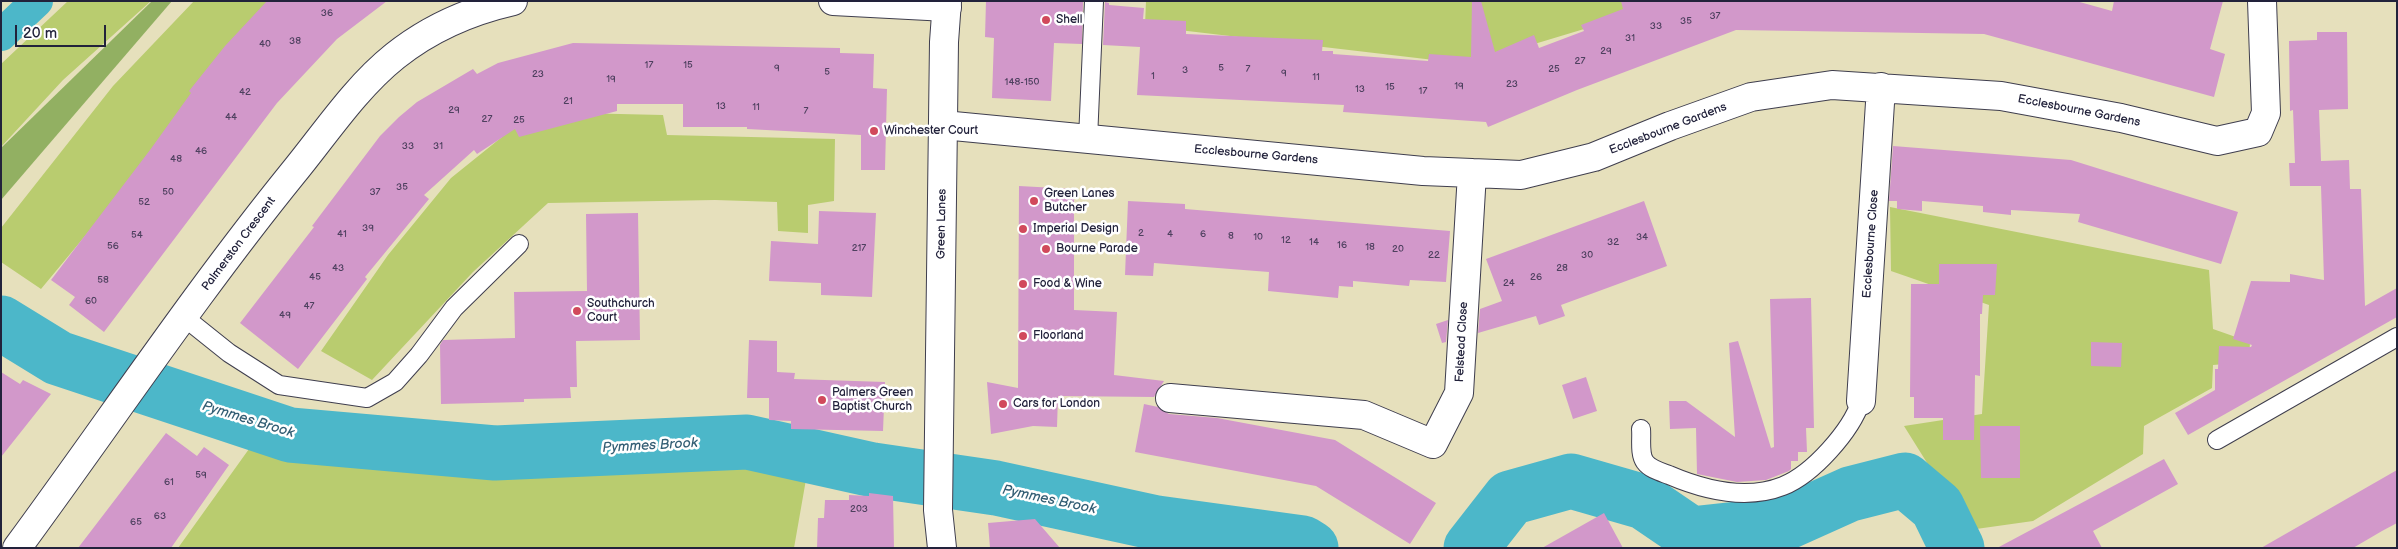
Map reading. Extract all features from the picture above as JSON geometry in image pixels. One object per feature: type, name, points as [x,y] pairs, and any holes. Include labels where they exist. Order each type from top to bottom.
[{"type":"street","name":"Palmerston Crescent","points":[[17,548],[247,230],[357,94],[382,67],[424,35],[449,21],[475,11],[513,1]]},
{"type":"street","points":[[833,1],[947,4]]},
{"type":"street","name":"Ecclesbourne Gardens","points":[[943,125],[1413,170],[1521,175],[1594,157],[1670,126],[1751,98],[1832,85],[2001,96],[2122,118],[2217,141],[2258,132],[2266,113],[2262,1]]},
{"type":"street","name":"Green Lanes","points":[[942,548],[938,510],[943,125],[947,4]]},
{"type":"street","name":"Ecclesbourne Close","points":[[1861,401],[1881,87]]},
{"type":"street","name":"Felstead Close","points":[[1170,398],[1364,415],[1433,444],[1459,393],[1472,173]]},
{"type":"lane","points":[[1088,139],[1094,1]]},
{"type":"lane","points":[[184,318],[229,353],[279,385],[366,398],[395,382],[419,355],[454,308],[519,244]]},
{"type":"lane","points":[[2218,440],[2397,337]]},
{"type":"lane","points":[[1641,429],[1642,455],[1645,462],[1654,469],[1710,491],[1741,493],[1765,491],[1784,486],[1806,471],[1824,455],[1856,416],[1861,401]]},
{"type":"green space","points":[[68,1],[151,1],[63,80],[1,147],[1,64]]},
{"type":"green space","points":[[152,1],[172,1],[1,200],[1,148]]},
{"type":"green space","points":[[194,1],[316,1],[237,53],[41,289],[1,262],[1,228],[113,86]]},
{"type":"green space","points":[[1146,1],[1677,1],[1468,64],[1145,26]]},
{"type":"green space","points":[[533,112],[663,115],[667,135],[835,139],[834,201],[808,205],[808,233],[778,231],[777,202],[715,200],[548,203],[473,272],[372,380],[321,351],[388,255],[451,178]]},
{"type":"green space","points":[[1890,207],[2209,270],[2213,329],[2250,342],[2249,362],[2213,365],[2212,388],[2144,426],[2143,454],[2033,521],[1969,530],[1904,426],[1982,414],[1989,305],[1891,271]]},
{"type":"green space","points":[[254,442],[285,450],[493,465],[629,461],[752,452],[808,468],[794,548],[178,548]]},
{"type":"building","points":[[267,1],[387,1],[337,39],[277,103],[104,332],[69,305],[75,297],[51,280],[150,150],[191,93],[189,91],[225,46]]},
{"type":"building","points":[[986,1],[1083,2],[1082,44],[1054,43],[1051,101],[992,98],[994,38],[985,37]]},
{"type":"building","points":[[1472,1],[1481,1],[1495,52],[1534,35],[1539,48],[1584,31],[1581,25],[1623,9],[1621,1],[2076,1],[2112,11],[2114,1],[2223,1],[2210,49],[2225,54],[2214,97],[1984,34],[1736,30],[1577,90],[1488,127],[1486,122],[1343,112],[1344,105],[1137,95],[1140,47],[1103,45],[1105,2],[1109,3],[1109,5],[1144,8],[1143,19],[1186,21],[1186,34],[1323,40],[1322,51],[1333,51],[1333,54],[1428,61],[1429,54],[1471,57]]},
{"type":"building","points":[[2317,32],[2347,32],[2348,109],[2319,110],[2321,161],[2349,160],[2350,189],[2361,189],[2365,306],[2397,288],[2397,317],[2188,435],[2175,413],[2215,390],[2215,369],[2218,369],[2219,346],[2251,347],[2252,345],[2233,339],[2251,281],[2290,282],[2290,274],[2324,280],[2321,186],[2290,186],[2289,163],[2295,163],[2293,110],[2290,111],[2289,41],[2317,40]]},
{"type":"building","points":[[573,43],[840,48],[840,53],[874,54],[873,88],[887,89],[885,170],[861,170],[861,135],[747,129],[747,127],[683,127],[683,104],[617,104],[617,111],[519,137],[515,129],[477,154],[474,150],[424,195],[429,199],[365,277],[367,279],[298,369],[240,323],[314,227],[312,226],[380,136],[399,117],[417,102],[473,69],[477,74],[498,63]]},
{"type":"building","points":[[1893,146],[2071,160],[2238,212],[2221,264],[2078,222],[2080,214],[2011,210],[2011,215],[1983,212],[1983,206],[1922,201],[1922,211],[1897,209],[1897,201],[1889,201]]},
{"type":"building","name":"Bourne Parade","points":[[1019,186],[1074,189],[1074,310],[1117,312],[1114,375],[1164,381],[1154,397],[1058,396],[1057,427],[1033,426],[991,434],[987,382],[1018,388]]},
{"type":"building","points":[[1128,201],[1185,204],[1185,209],[1450,231],[1446,282],[1410,280],[1409,286],[1353,281],[1353,287],[1339,286],[1338,298],[1268,291],[1269,272],[1154,263],[1153,276],[1125,275]]},
{"type":"building","points":[[1644,201],[1667,266],[1561,305],[1565,316],[1539,325],[1536,316],[1478,333],[1480,309],[1502,301],[1486,259]]},
{"type":"building","points":[[819,211],[876,213],[872,297],[821,295],[821,283],[769,281],[771,241],[818,244]]},
{"type":"building","name":"Southchurch Court","points":[[638,213],[640,340],[576,341],[577,387],[570,387],[571,398],[524,399],[524,402],[441,404],[440,345],[443,340],[515,338],[514,292],[587,291],[586,214]]},
{"type":"building","points":[[1939,264],[1997,264],[1995,295],[1983,295],[1982,314],[1980,314],[1980,376],[1975,375],[1974,440],[1943,440],[1943,418],[1914,418],[1914,397],[1910,397],[1911,284],[1939,284]]},
{"type":"building","points":[[1811,298],[1814,428],[1806,428],[1807,452],[1798,452],[1798,461],[1791,461],[1791,469],[1789,471],[1766,480],[1737,482],[1697,474],[1696,428],[1670,429],[1669,401],[1686,401],[1735,437],[1729,343],[1738,341],[1771,448],[1774,447],[1770,299]]},
{"type":"building","points":[[1448,320],[1446,342],[1442,343],[1436,324]]},
{"type":"building","points":[[749,340],[777,341],[777,372],[795,373],[794,379],[885,382],[883,431],[791,429],[791,421],[769,420],[769,398],[747,398]]},
{"type":"building","points":[[2091,342],[2122,343],[2121,367],[2091,366]]},
{"type":"building","points":[[1,372],[20,384],[23,380],[51,394],[1,457]]},
{"type":"building","points":[[1586,377],[1597,411],[1573,419],[1562,385]]},
{"type":"building","points":[[1144,404],[1158,407],[1169,414],[1217,418],[1335,440],[1436,503],[1410,544],[1316,486],[1135,452]]},
{"type":"building","points":[[1980,426],[2020,426],[2020,478],[1981,478]]},
{"type":"building","points":[[166,433],[197,456],[204,447],[229,465],[171,548],[78,548]]},
{"type":"building","points":[[2164,459],[2178,484],[2093,531],[2102,548],[1997,548]]},
{"type":"building","points":[[2397,470],[2397,523],[2353,548],[2261,548]]},
{"type":"building","points":[[869,493],[893,496],[894,548],[817,548],[818,518],[824,518],[825,500],[849,500],[849,495],[869,496]]},
{"type":"building","points":[[1604,513],[1623,548],[1542,548]]},
{"type":"building","points":[[1035,519],[1060,548],[990,548],[988,523]]},
{"type":"waterway","points":[[1,35],[37,1]]},
{"type":"waterway","name":"Pymmes Brook","points":[[1,323],[58,358],[290,435],[495,453],[747,442],[873,470],[996,488],[1157,523],[1303,543],[1311,548]]},
{"type":"waterway","name":"Pymmes Brook","points":[[1471,548],[1510,498],[1571,481],[1644,502],[1691,534],[1783,524],[1850,494],[1905,480],[1937,507],[1957,548]]},
{"type":"place","name":"Shell","points":[[1046,20]]},
{"type":"place","name":"Winchester Court","points":[[874,131]]},
{"type":"place","name":"Green Lanes Butcher","points":[[1034,201]]},
{"type":"place","name":"Imperial Design","points":[[1023,229]]},
{"type":"place","name":"Bourne Parade","points":[[1046,249]]},
{"type":"place","name":"Food & Wine","points":[[1023,284]]},
{"type":"place","name":"Southchurch Court","points":[[577,311]]},
{"type":"place","name":"Floorland","points":[[1023,336]]},
{"type":"place","name":"Palmers Green Baptist Church","points":[[822,400]]},
{"type":"place","name":"Cars for London","points":[[1003,404]]}]
